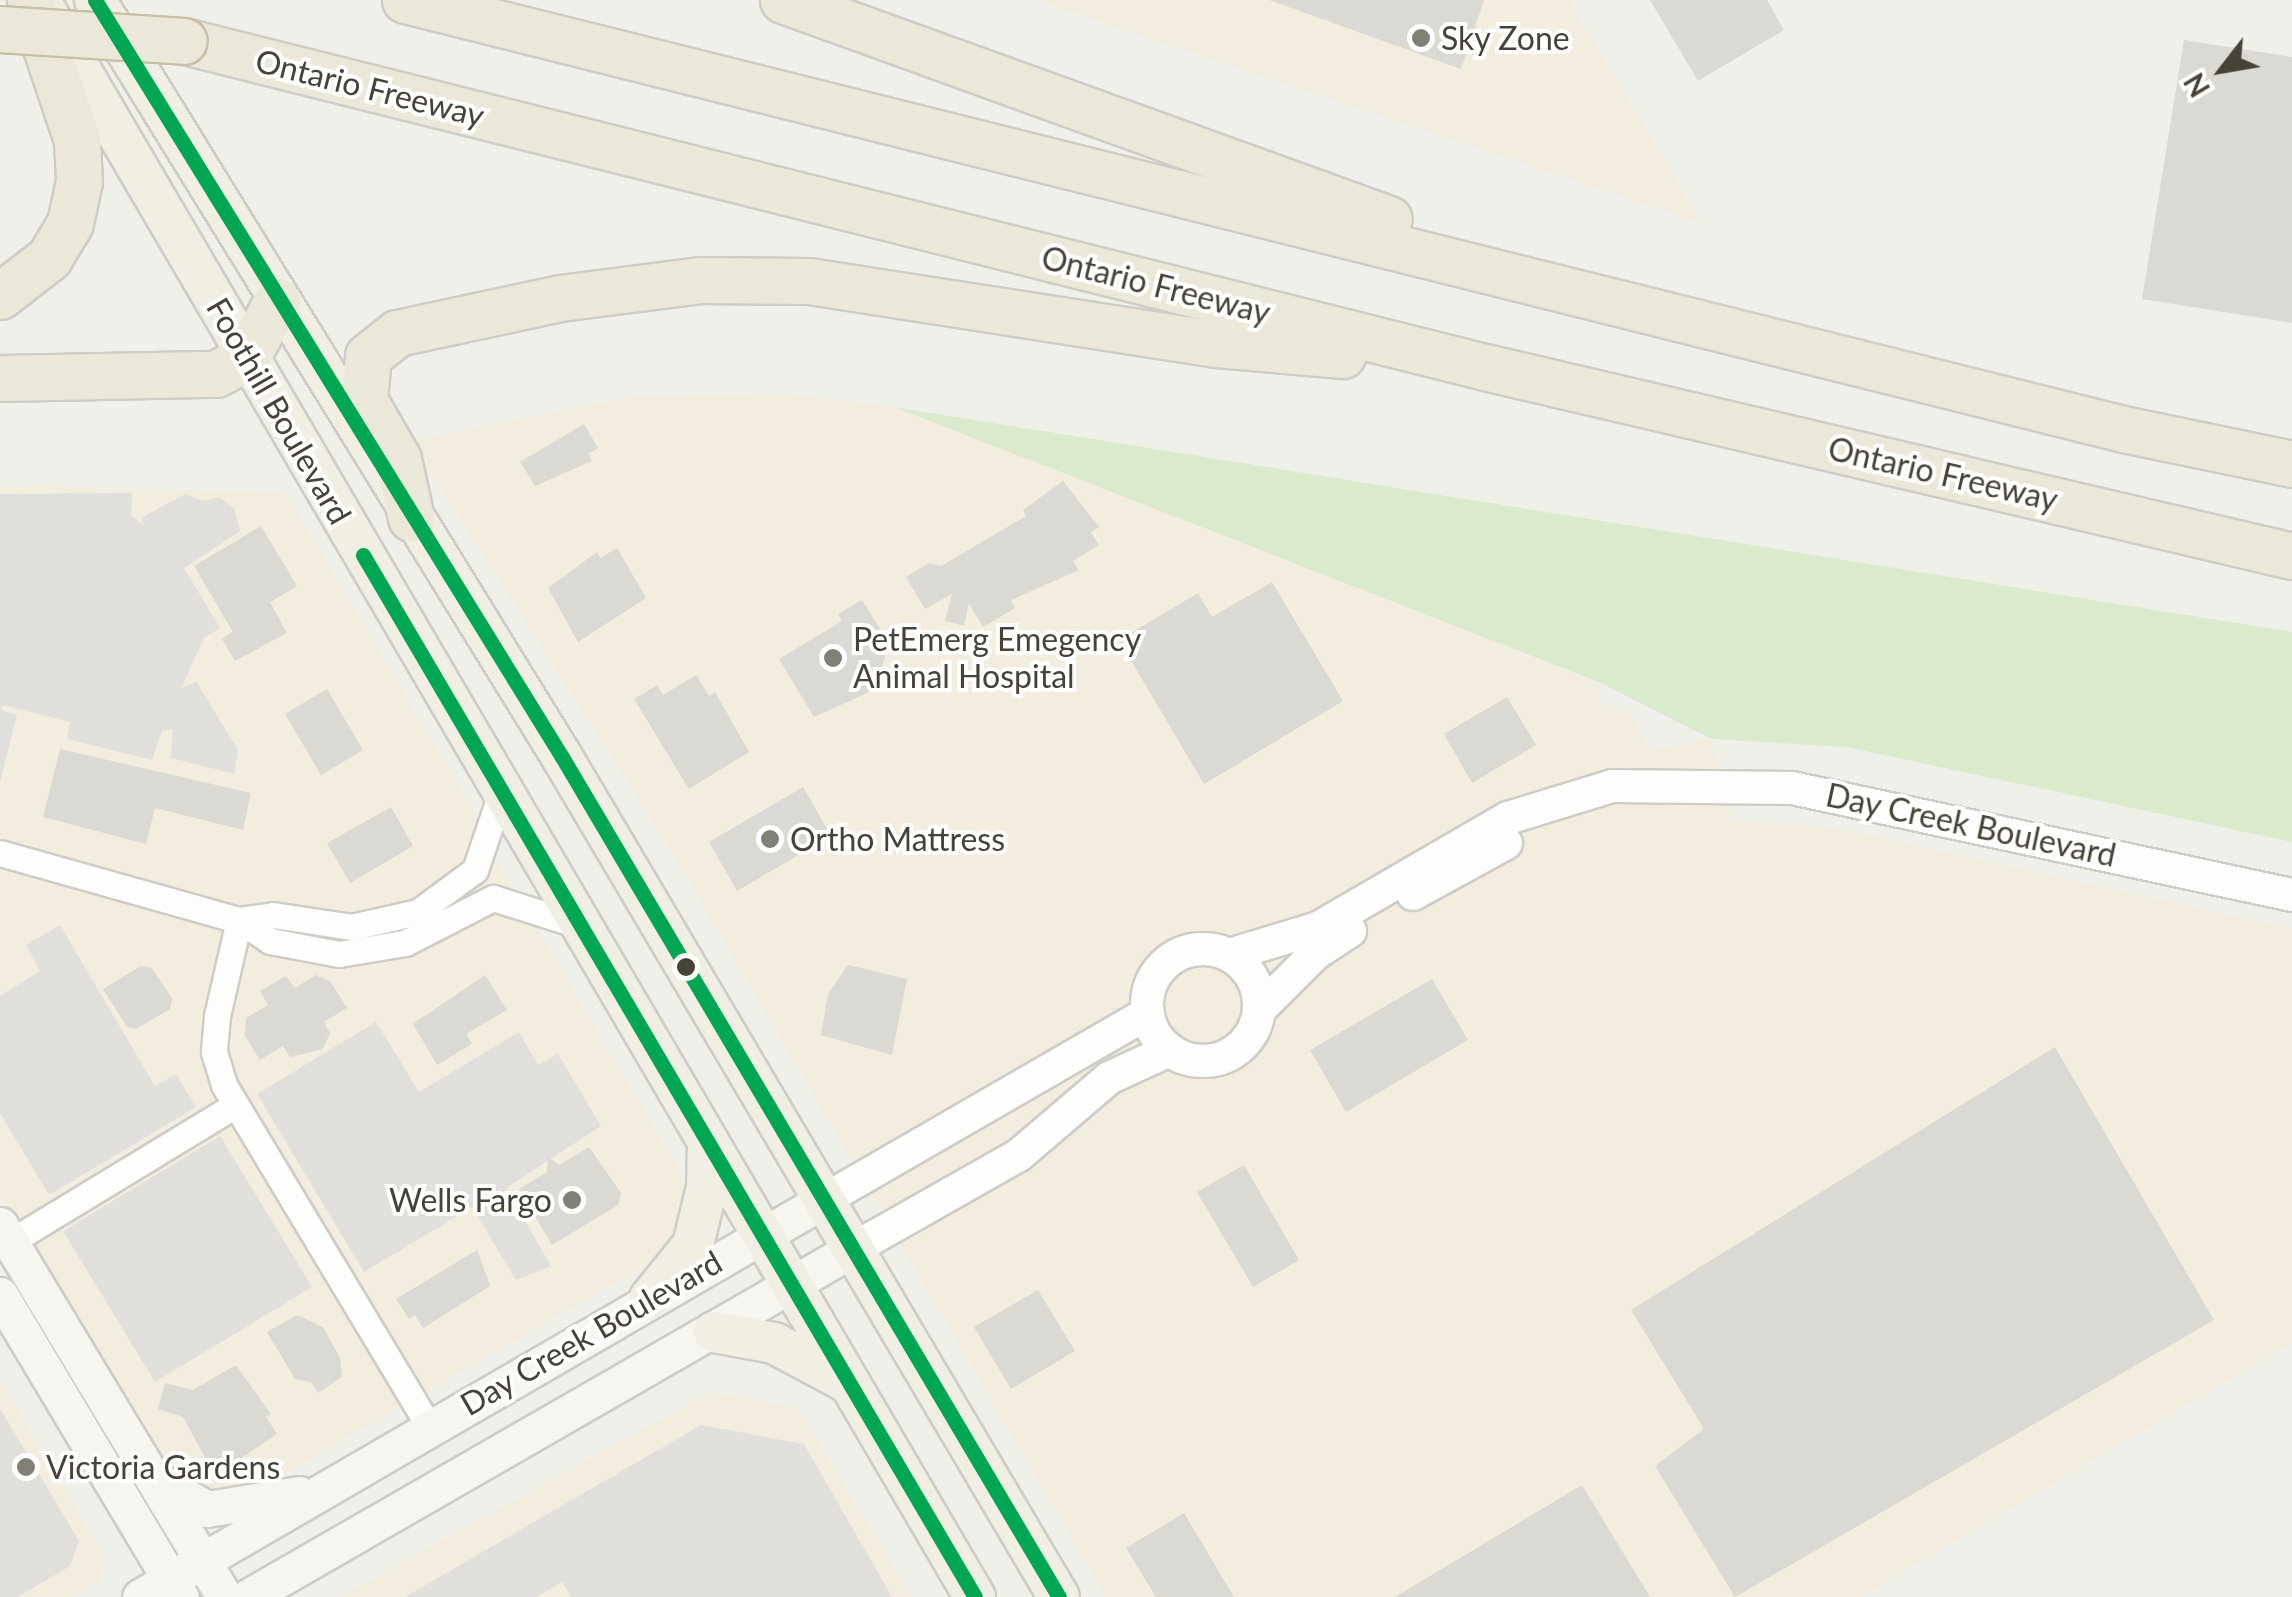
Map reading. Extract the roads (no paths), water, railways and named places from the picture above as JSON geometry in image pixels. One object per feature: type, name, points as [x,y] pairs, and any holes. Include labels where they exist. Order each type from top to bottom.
[{"type":"highway","name":"Ontario Freeway","points":[[27,0],[1485,368],[2292,556]]},
{"type":"highway","points":[[0,296],[49,258],[70,223],[79,181],[77,140],[27,0]]},
{"type":"highway","points":[[405,0],[2123,429],[2292,464]]},
{"type":"highway","points":[[783,0],[1388,218],[1454,261]]},
{"type":"highway","points":[[0,28],[184,41]]},
{"type":"highway","points":[[411,518],[398,459],[364,400],[363,369],[377,344],[416,329],[650,284],[810,282],[1216,344],[1485,368]]},
{"type":"highway","points":[[0,378],[216,374],[247,357],[277,300]]},
{"type":"main road","name":"Foothill Boulevard","points":[[39,0],[500,793],[975,1597]]},
{"type":"main road","name":"Foothill Boulevard","points":[[95,0],[411,518],[562,757],[1059,1597]]},
{"type":"main road","points":[[650,1298],[693,1245],[707,1187],[708,1144]]},
{"type":"main road","name":"Day Creek Boulevard","points":[[164,1591],[203,1560],[320,1490],[824,1200]]},
{"type":"main road","points":[[5,1233],[224,1597]]},
{"type":"main road","name":"Day Creek Boulevard","points":[[248,1597],[853,1249]]},
{"type":"main road","points":[[0,1295],[164,1591]]},
{"type":"main road","points":[[714,1332],[774,1343],[849,1383]]},
{"type":"main road","points":[[152,1477],[207,1510],[320,1490]]},
{"type":"street","name":"Day Creek Boulevard","points":[[1229,955],[1318,928],[1508,818],[1612,786],[1646,792],[1792,788],[2292,896]]},
{"type":"street","name":"Day Creek Boulevard","points":[[1259,1010],[1328,944],[1487,852],[1618,808],[1646,792]]},
{"type":"street","points":[[239,920],[273,915],[362,927],[418,912],[474,870],[500,793]]},
{"type":"street","points":[[0,853],[239,920],[270,942],[339,954],[405,943],[493,898],[578,925]]},
{"type":"street","points":[[239,920],[214,1052],[234,1106],[429,1426]]},
{"type":"street","points":[[1200,949],[1229,955],[1252,978],[1259,1010],[1251,1034],[1228,1056],[1198,1061],[1170,1050],[1148,1013],[1149,993],[1167,962],[1200,949]]},
{"type":"street","name":"Day Creek Boulevard","points":[[824,1200],[1148,1013]]},
{"type":"street","name":"Day Creek Boulevard","points":[[853,1249],[1019,1155],[1109,1078],[1170,1050]]},
{"type":"street","points":[[5,1233],[234,1106]]},
{"type":"place","name":"Sky Zone","points":[[1421,38]]},
{"type":"place","name":"PetEmerg Emegency Animal Hospital","points":[[833,658]]},
{"type":"place","name":"Ortho Mattress","points":[[770,839]]},
{"type":"place","name":"Wells Fargo","points":[[572,1200]]},
{"type":"place","name":"Victoria Gardens","points":[[26,1467]]}]
